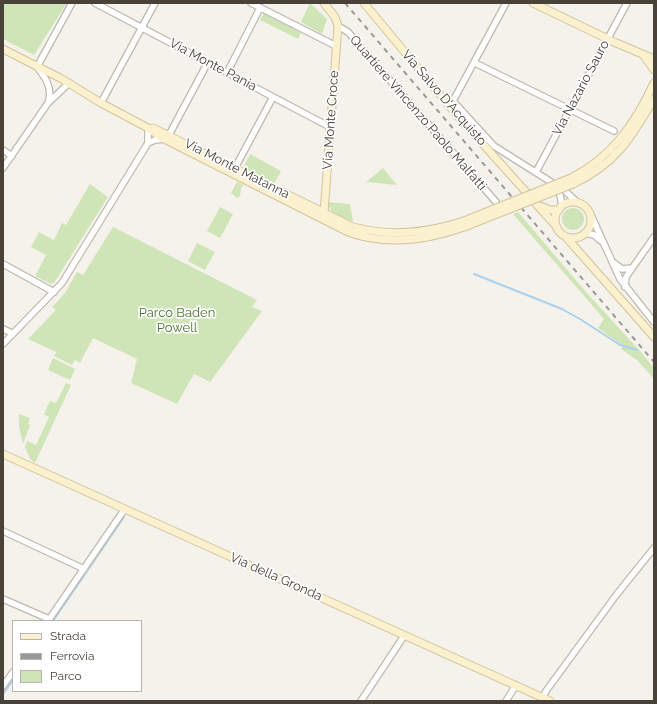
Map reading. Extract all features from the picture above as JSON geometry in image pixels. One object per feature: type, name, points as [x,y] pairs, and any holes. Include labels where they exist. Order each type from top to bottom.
[{"type":"street","points":[[48,103],[51,95],[49,86],[37,67],[72,3]]},
{"type":"street","name":"Via Monte Pania","points":[[95,3],[330,127]]},
{"type":"street","points":[[101,103],[155,3]]},
{"type":"street","points":[[252,3],[336,46]]},
{"type":"street","points":[[324,3],[337,20],[338,26]]},
{"type":"street","name":"Via Salvo D'Acquisto","points":[[364,3],[452,108],[526,192]]},
{"type":"street","points":[[506,3],[475,63],[453,101],[494,146],[551,182]]},
{"type":"street","points":[[533,3],[607,39],[654,59]]},
{"type":"street","name":"Via Nazario Sauro","points":[[536,172],[627,3]]},
{"type":"street","points":[[227,72],[260,8]]},
{"type":"street","name":"Via Monte Croce","points":[[324,213],[338,26]]},
{"type":"street","name":"Quartiere Vincenzo Paolo Malfatti","points":[[338,26],[348,32],[496,202]]},
{"type":"street","name":"Via Monte Matanna","points":[[3,49],[69,83],[101,103],[148,128],[155,129],[166,137],[355,235],[386,240],[426,238],[464,224]]},
{"type":"street","points":[[644,56],[654,70]]},
{"type":"street","points":[[148,143],[166,137],[208,62]]},
{"type":"street","points":[[475,63],[614,131]]},
{"type":"street","points":[[3,168],[48,103],[69,83]]},
{"type":"street","points":[[572,181],[598,161],[619,142],[636,117],[654,83]]},
{"type":"street","points":[[235,168],[273,97]]},
{"type":"street","points":[[464,224],[601,168],[622,149],[633,135],[654,99]]},
{"type":"street","points":[[3,344],[62,283],[148,143],[148,128]]},
{"type":"street","name":"Via Monte Matanna","points":[[166,137],[235,168],[353,227],[388,233],[428,230],[464,224]]},
{"type":"street","points":[[3,150],[12,156]]},
{"type":"street","points":[[557,227],[556,218],[561,208],[563,193],[584,206],[590,213],[618,277],[625,288],[654,322]]},
{"type":"street","points":[[578,203],[570,202],[561,208],[545,209],[537,205],[654,337]]},
{"type":"street","points":[[583,257],[579,248],[582,235],[591,224],[590,213]]},
{"type":"street","points":[[565,236],[594,235],[602,241]]},
{"type":"street","points":[[625,288],[626,279],[654,237]]},
{"type":"street","points":[[612,262],[622,269],[628,270],[633,267]]},
{"type":"street","points":[[3,264],[54,292]]},
{"type":"street","points":[[3,329],[12,333]]},
{"type":"street","name":"Via della Gronda","points":[[3,454],[124,510],[370,618],[404,636],[547,700]]},
{"type":"street","points":[[3,599],[48,620],[124,510]]},
{"type":"street","points":[[3,531],[84,569]]},
{"type":"street","points":[[547,700],[546,691],[617,594],[654,548]]},
{"type":"street","points":[[361,701],[404,636]]},
{"type":"street","points":[[3,686],[12,673]]},
{"type":"street","points":[[506,701],[516,685]]},
{"type":"green space","points":[[3,3],[67,3],[34,55],[3,39]]},
{"type":"green space","points":[[310,3],[327,19],[322,34],[301,22]]},
{"type":"green space","points":[[264,13],[301,33],[298,39],[260,20]]},
{"type":"green space","points":[[250,154],[281,171],[274,184],[243,168]]},
{"type":"green space","points":[[383,168],[397,185],[366,182]]},
{"type":"green space","points":[[237,182],[244,185],[241,188],[240,196],[237,198],[231,193]]},
{"type":"green space","points":[[90,184],[108,197],[54,283],[51,284],[35,276],[46,255],[31,247],[39,232],[54,240],[62,223],[66,225]]},
{"type":"green space","points":[[328,202],[350,204],[353,221],[345,219],[334,213]]},
{"type":"green space","points":[[220,207],[233,214],[220,238],[207,231]]},
{"type":"green space","points":[[569,208],[577,208],[584,215],[584,223],[577,230],[569,230],[562,223],[562,215]]},
{"type":"green space","points":[[518,212],[586,292],[641,352],[654,368],[654,379],[637,360],[621,349],[623,346],[598,328],[604,319],[513,214]]},
{"type":"green space","name":"Parco Baden Powell","points":[[113,227],[257,300],[252,307],[262,311],[210,382],[194,374],[177,404],[131,383],[137,359],[93,338],[80,363],[75,360],[72,365],[54,356],[56,352],[28,339],[56,310],[52,307],[65,293],[77,272],[83,275]]},
{"type":"green space","points":[[197,243],[215,252],[205,270],[188,261]]},
{"type":"green space","points":[[53,358],[75,369],[70,380],[48,370]]},
{"type":"green space","points":[[66,383],[71,385],[35,463],[30,459],[25,447],[27,441],[36,445],[49,417],[44,414],[50,401],[56,403]]},
{"type":"green space","points":[[19,414],[30,418],[28,424],[30,425],[23,444],[19,427]]},
{"type":"waterway","points":[[474,274],[562,309],[620,345],[637,350]]},
{"type":"waterway","points":[[54,620],[124,517]]},
{"type":"waterway","points":[[3,694],[12,681]]},
{"type":"railway","points":[[345,3],[654,362]]}]
